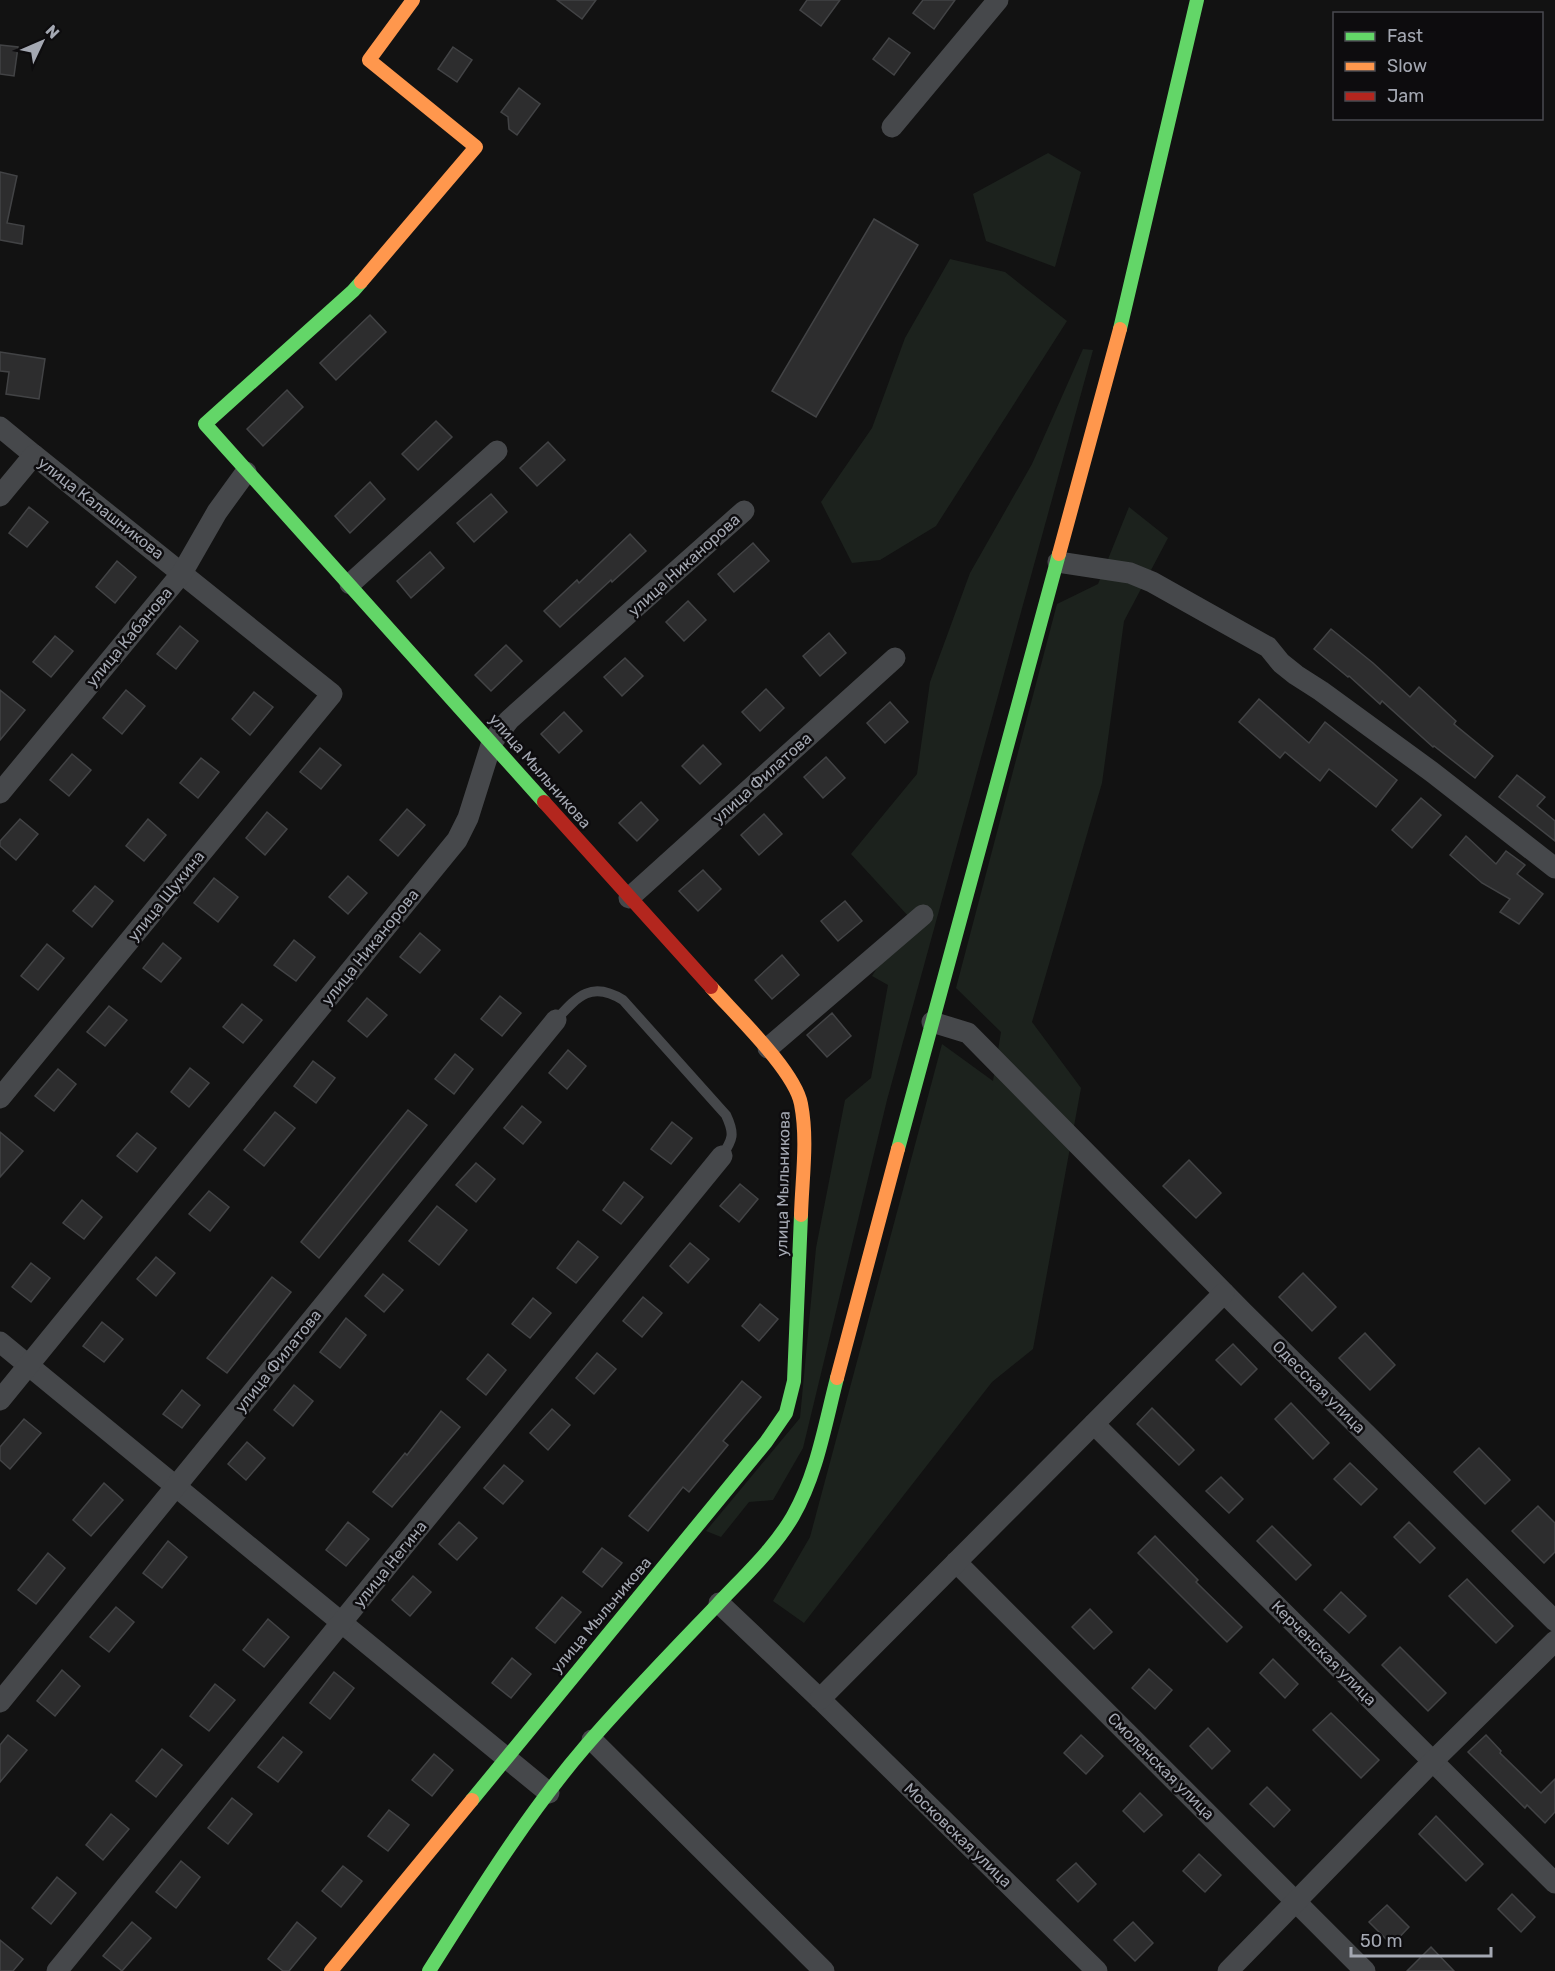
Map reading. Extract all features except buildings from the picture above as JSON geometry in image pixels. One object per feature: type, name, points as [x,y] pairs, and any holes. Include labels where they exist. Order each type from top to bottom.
[{"type":"street","name":"улица Мыльникова","points":[[331,1971],[766,1442],[786,1413],[794,1381],[804,1135],[801,1102],[783,1067],[202,421],[353,291],[476,147],[369,60],[413,0]]},
{"type":"street","points":[[892,127],[998,0]]},
{"type":"street","points":[[429,1971],[498,1863],[549,1793],[592,1740],[777,1539],[793,1515],[805,1488],[815,1461],[1119,335],[1191,36],[1197,0]]},
{"type":"street","points":[[0,427],[34,455]]},
{"type":"street","points":[[350,584],[496,451]]},
{"type":"street","name":"улица Калашникова","points":[[0,496],[34,455],[332,694]]},
{"type":"street","name":"улица Кабанова","points":[[0,793],[182,573],[218,512],[246,472]]},
{"type":"street","name":"улица Никанорова","points":[[0,1400],[457,840],[468,818],[492,742],[509,720],[744,511]]},
{"type":"street","points":[[1058,562],[1130,573],[1152,582],[1268,647],[1281,663],[1296,675],[1322,691],[1431,771],[1555,868]]},
{"type":"street","name":"улица Филатова","points":[[629,898],[895,658]]},
{"type":"street","name":"улица Щукина","points":[[0,1098],[332,694]]},
{"type":"street","points":[[768,1048],[923,915]]},
{"type":"street","name":"улица Филатова","points":[[0,1702],[555,1020]]},
{"type":"street","name":"Одесская улица","points":[[932,1022],[968,1033],[1224,1293],[1555,1621]]},
{"type":"street","name":"улица Негина","points":[[57,1971],[722,1156]]},
{"type":"street","points":[[820,1699],[1224,1293]]},
{"type":"street","points":[[0,1342],[549,1793]]},
{"type":"street","name":"Керченская улица","points":[[1094,1424],[1555,1883]]},
{"type":"street","name":"Смоленская улица","points":[[956,1562],[1365,1971]]},
{"type":"street","name":"Московская улица","points":[[719,1603],[1097,1971]]},
{"type":"street","points":[[1227,1971],[1432,1761],[1555,1641]]},
{"type":"street","points":[[592,1740],[821,1968]]},
{"type":"lane","points":[[555,1020],[573,1001],[585,993],[597,990],[612,993],[623,1000],[726,1115],[732,1136],[722,1156]]},
{"type":"shaded area","points":[[1048,153],[1081,172],[1055,267],[986,241],[973,194]]},
{"type":"shaded area","points":[[950,259],[1005,272],[1067,321],[936,526],[880,560],[852,563],[821,502],[872,428],[905,338]]},
{"type":"shaded area","points":[[1083,349],[1093,350],[887,1100],[803,1448],[773,1500],[749,1502],[721,1537],[706,1531],[800,1418],[816,1248],[845,1100],[871,1078],[888,985],[872,976],[909,917],[851,854],[917,774],[930,682],[970,573],[1032,464]]},
{"type":"shaded area","points":[[1129,507],[1168,538],[1124,621],[1102,783],[1032,1022],[1081,1088],[1033,1349],[992,1382],[804,1623],[773,1601],[810,1537],[942,1044],[993,1081],[1001,1032],[956,988],[1057,604],[1098,584]]},
{"type":"traffic: fast","points":[[1120,329],[1197,0]]},
{"type":"traffic: fast","points":[[361,282],[205,424],[544,802]]},
{"type":"traffic: fast","points":[[898,1149],[1059,554]]},
{"type":"traffic: fast","points":[[472,1800],[766,1442],[786,1413],[794,1381],[801,1215]]},
{"type":"traffic: fast","points":[[429,1971],[503,1856],[562,1774],[633,1694],[777,1540],[793,1516],[808,1483],[837,1378]]},
{"type":"traffic: slow","points":[[361,282],[476,147],[369,60],[413,0]]},
{"type":"traffic: slow","points":[[1059,554],[1120,329]]},
{"type":"traffic: slow","points":[[711,987],[763,1043],[788,1076],[796,1091],[801,1104],[804,1131],[801,1215]]},
{"type":"traffic: slow","points":[[837,1378],[898,1149]]},
{"type":"traffic: slow","points":[[331,1971],[472,1800]]},
{"type":"traffic: jam","points":[[544,802],[711,987]]}]
